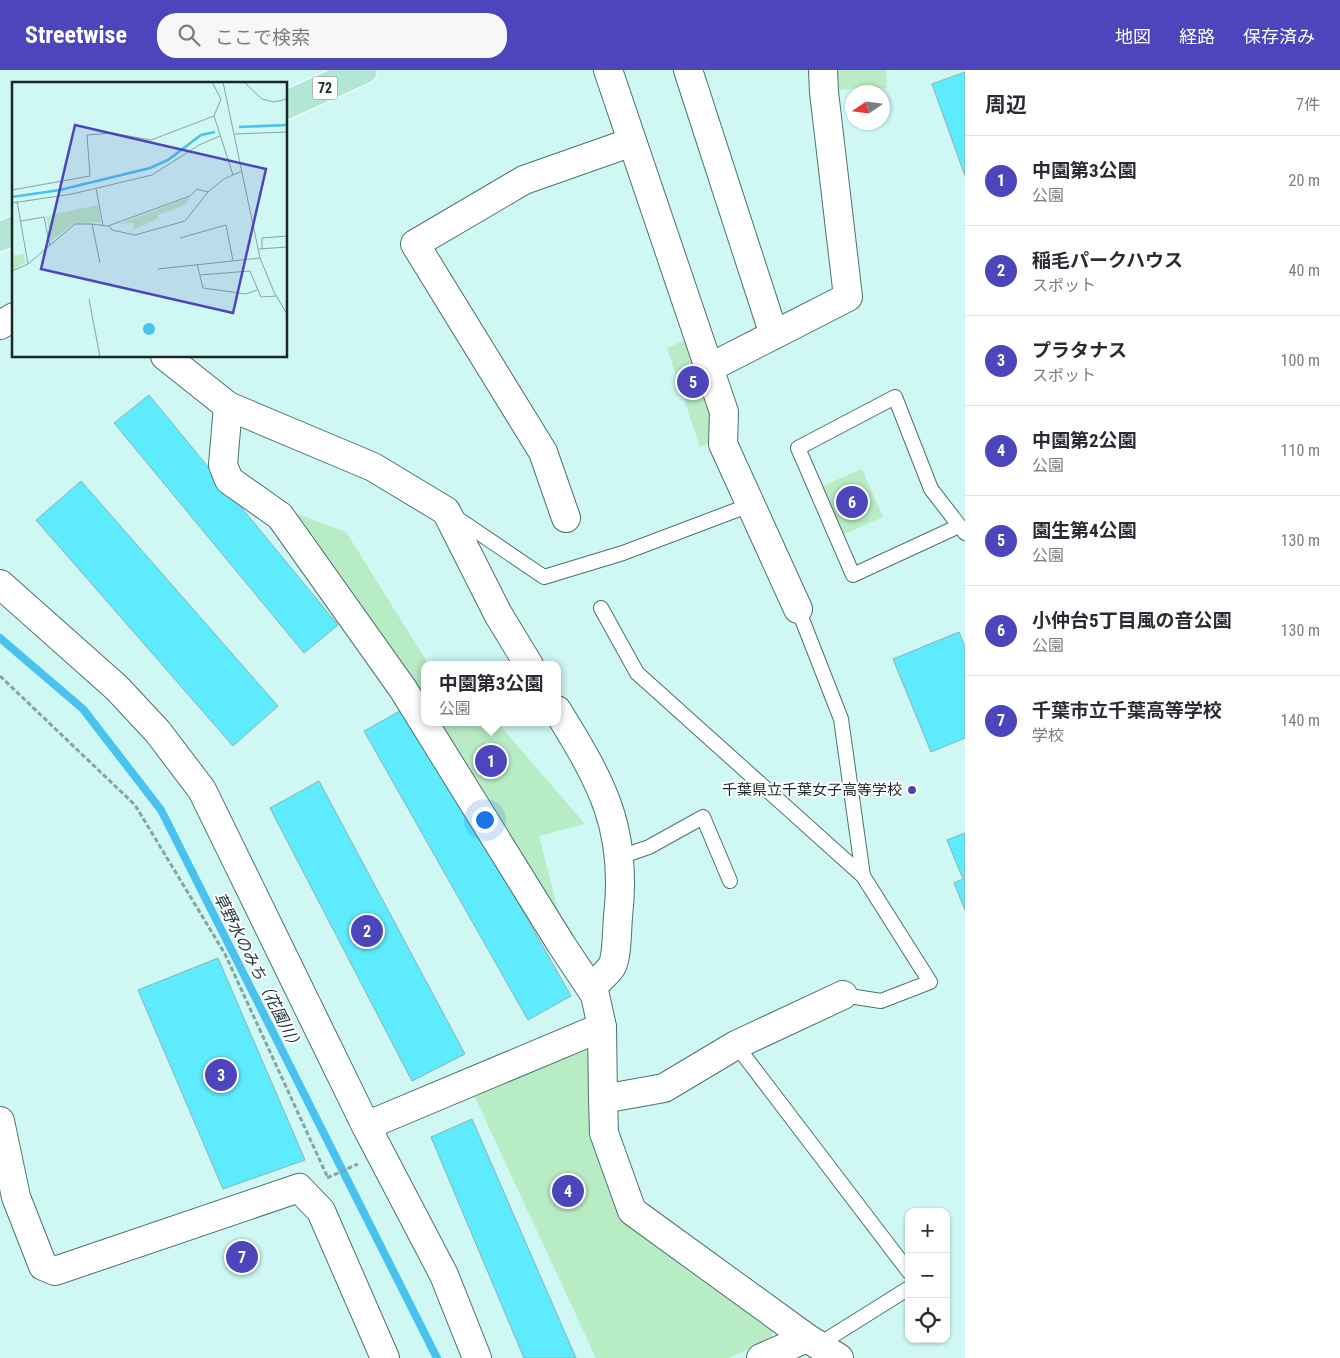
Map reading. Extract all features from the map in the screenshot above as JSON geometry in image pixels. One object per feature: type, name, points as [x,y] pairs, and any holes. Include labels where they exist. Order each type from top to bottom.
[{"type":"main road","name":"72","points":[[288,104],[363,70]]},
{"type":"main road","points":[[0,237],[12,231]]},
{"type":"street","points":[[608,70],[724,412],[723,444],[798,609]]},
{"type":"street","points":[[688,70],[774,335]]},
{"type":"street","points":[[708,368],[848,297],[824,92],[824,70]]},
{"type":"street","points":[[566,518],[543,452],[415,244],[524,180],[632,142]]},
{"type":"street","points":[[0,325],[12,317]]},
{"type":"street","points":[[168,358],[228,406],[373,467],[446,511],[498,614],[527,661]]},
{"type":"street","points":[[228,406],[223,465],[229,480],[280,516],[286,523],[402,689],[421,719]]},
{"type":"street","points":[[0,584],[116,688],[158,732],[202,790],[366,1126],[444,1275],[477,1358]]},
{"type":"street","points":[[561,716],[591,764],[612,812],[620,857],[619,907],[613,965],[591,988]]},
{"type":"street","points":[[425,726],[561,944],[595,995],[602,1027],[604,1133],[632,1211],[821,1347]]},
{"type":"street","points":[[603,1099],[664,1088],[736,1045],[843,994]]},
{"type":"street","points":[[366,1126],[602,1027]]},
{"type":"street","points":[[0,1121],[16,1197],[43,1266],[55,1271],[299,1188],[321,1211],[385,1358]]},
{"type":"street","points":[[761,1358],[821,1347]]},
{"type":"lane","points":[[895,397],[931,489],[962,530],[852,575],[798,448],[895,397]]},
{"type":"lane","points":[[446,511],[544,577],[623,553],[750,505]]},
{"type":"lane","points":[[601,608],[638,673],[863,876],[930,982],[881,1001],[843,994]]},
{"type":"lane","points":[[798,609],[841,719],[863,876]]},
{"type":"lane","points":[[620,857],[649,847],[704,816],[730,880]]},
{"type":"lane","points":[[736,1045],[905,1267]]},
{"type":"lane","points":[[821,1347],[905,1291]]},
{"type":"path","points":[[0,676],[135,805],[225,954],[328,1178],[358,1164]]},
{"type":"green space","points":[[835,70],[886,70],[887,85],[845,85],[845,90],[835,90]]},
{"type":"green space","points":[[692,337],[717,439],[700,447],[667,348]]},
{"type":"green space","points":[[862,469],[883,517],[842,535],[820,487]]},
{"type":"green space","points":[[289,511],[346,532],[427,661],[421,661],[421,713]]},
{"type":"green space","points":[[430,726],[500,726],[585,824],[539,836],[563,930]]},
{"type":"green space","points":[[581,1045],[592,1055],[630,1221],[772,1325],[772,1338],[729,1358],[596,1358],[473,1093]]},
{"type":"building","points":[[965,72],[965,176],[932,84]]},
{"type":"building","points":[[149,395],[338,625],[304,653],[114,423]]},
{"type":"building","points":[[81,481],[278,706],[233,746],[36,520]]},
{"type":"building","points":[[959,632],[965,647],[965,738],[931,752],[893,659]]},
{"type":"building","points":[[407,707],[571,996],[528,1020],[364,731]]},
{"type":"building","points":[[319,781],[465,1054],[412,1081],[270,808]]},
{"type":"building","points":[[965,833],[965,910],[954,883],[963,879],[947,840]]},
{"type":"building","points":[[218,958],[305,1160],[223,1189],[138,990]]},
{"type":"building","points":[[472,1119],[576,1358],[524,1358],[431,1137]]},
{"type":"waterway","name":"草野水のみち（花園川）","points":[[0,638],[83,709],[161,810],[437,1358]]},
{"type":"place","name":"園生第4公園","points":[[693,382]]},
{"type":"place","name":"小仲台5丁目風の音公園","points":[[852,502]]},
{"type":"place","name":"中園第3公園","points":[[491,761]]},
{"type":"place","name":"千葉県立千葉女子高等学校","points":[[912,790]]},
{"type":"place","name":"稲毛パークハウス","points":[[367,931]]},
{"type":"place","name":"プラタナス","points":[[221,1075]]},
{"type":"place","name":"中園第2公園","points":[[568,1191]]},
{"type":"place","name":"千葉市立千葉高等学校","points":[[242,1257]]}]
